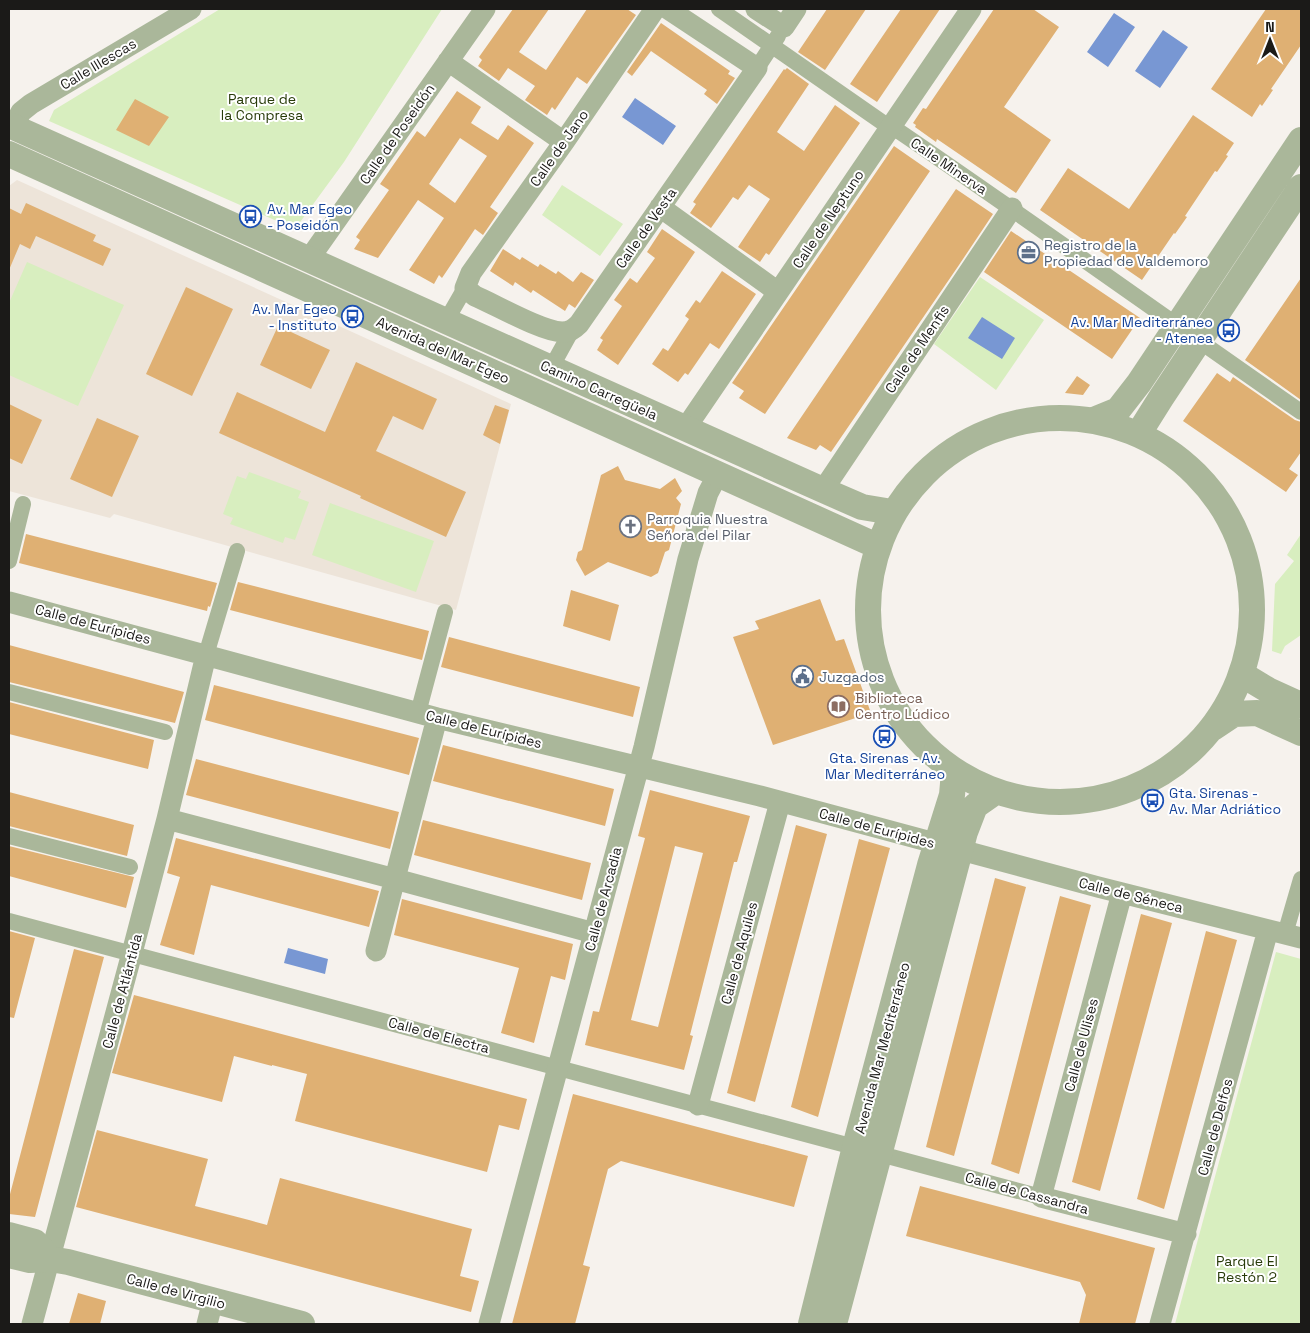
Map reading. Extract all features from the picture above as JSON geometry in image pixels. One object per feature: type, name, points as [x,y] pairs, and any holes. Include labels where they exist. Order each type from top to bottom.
[{"type":"street","name":"Calle de Poseidón","points":[[309,259],[485,9]]},
{"type":"street","name":"Calle de Jano","points":[[465,288],[471,272],[564,142],[655,9]]},
{"type":"street","points":[[668,9],[757,68]]},
{"type":"street","name":"Calle Minerva","points":[[719,9],[778,36],[889,127],[900,132],[1012,208],[1301,412]]},
{"type":"street","points":[[756,9],[778,36]]},
{"type":"street","name":"Calle de Vesta","points":[[572,330],[579,324],[796,9]]},
{"type":"street","name":"Calle de Neptuno","points":[[685,429],[970,9]]},
{"type":"street","name":"Calle Illescas","points":[[11,126],[21,112],[32,104],[176,12]]},
{"type":"street","points":[[448,61],[564,142]]},
{"type":"street","points":[[11,126],[309,259]]},
{"type":"street","points":[[1096,419],[1118,410],[1139,383],[1301,140]]},
{"type":"street","name":"Avenida del Mar Egeo","points":[[9,154],[877,546]]},
{"type":"street","points":[[1139,433],[1301,186]]},
{"type":"street","points":[[660,207],[778,292]]},
{"type":"street","name":"Calle de Menfis","points":[[823,490],[1012,208]]},
{"type":"street","name":"Camino Carregüela","points":[[309,259],[862,508],[892,512]]},
{"type":"street","points":[[446,321],[465,288],[475,296],[546,329],[563,332],[572,330]]},
{"type":"street","points":[[551,368],[572,330]]},
{"type":"street","points":[[1213,728],[1243,675],[1254,619],[1248,562],[1225,508],[1188,464],[1139,433],[1096,419],[1042,417],[990,429],[944,454],[892,512],[877,546],[870,590],[868,642],[885,693],[903,724],[927,750],[954,772],[995,792],[1054,803],[1114,795],[1169,769],[1213,728],[1234,714],[1257,713],[1301,733]]},
{"type":"street","name":"Calle de Arcadia","points":[[489,1324],[639,767],[688,559],[708,493],[718,474]]},
{"type":"street","points":[[9,560],[24,504]]},
{"type":"street","points":[[206,655],[237,551]]},
{"type":"street","name":"Calle de Eurípides","points":[[9,602],[427,715],[780,802],[948,847]]},
{"type":"street","points":[[376,951],[395,879],[445,612]]},
{"type":"street","name":"Calle de Atlántida","points":[[32,1324],[167,819],[206,655]]},
{"type":"street","points":[[1243,675],[1268,690],[1301,705]]},
{"type":"street","points":[[9,692],[165,732]]},
{"type":"street","name":"Avenida Mar Mediterráneo","points":[[811,1324],[868,1150],[948,847],[954,772]]},
{"type":"street","name":"Avenida Mar Mediterráneo","points":[[948,847],[975,806],[995,792]]},
{"type":"street","name":"Calle de Aquiles","points":[[698,1105],[780,802]]},
{"type":"street","points":[[167,819],[594,933]]},
{"type":"street","points":[[9,836],[130,867]]},
{"type":"street","name":"Calle de Séneca","points":[[948,847],[1285,934]]},
{"type":"street","points":[[1285,934],[1301,878]]},
{"type":"street","name":"Calle de Ulises","points":[[1041,1198],[1122,893]]},
{"type":"street","name":"Calle de Electra","points":[[9,920],[868,1150]]},
{"type":"street","name":"Calle de Delfos","points":[[1160,1324],[1179,1254],[1285,934]]},
{"type":"street","name":"Avenida Mar Mediterráneo","points":[[834,1324],[868,1150]]},
{"type":"street","name":"Calle de Cassandra","points":[[868,1150],[1041,1198],[1186,1234]]},
{"type":"street","name":"Calle de Virgilio","points":[[9,1235],[35,1242],[50,1258]]},
{"type":"street","name":"Calle de Virgilio","points":[[9,1255],[30,1260],[50,1258],[210,1312],[302,1324]]},
{"type":"shaded area","points":[[17,180],[511,404],[456,610],[114,514],[110,518],[9,491],[9,186]]},
{"type":"green space","name":"Parque de la Compresa","points":[[220,9],[442,9],[344,162],[295,229],[49,121],[54,110]]},
{"type":"green space","points":[[562,185],[623,224],[600,256],[542,215]]},
{"type":"green space","points":[[27,262],[124,305],[78,406],[9,375],[9,303]]},
{"type":"green space","points":[[980,277],[1044,320],[996,390],[934,344]]},
{"type":"green space","points":[[249,472],[301,491],[298,498],[309,502],[295,540],[285,537],[283,543],[230,524],[233,518],[223,514],[237,476],[246,479]]},
{"type":"green space","points":[[330,503],[434,541],[416,592],[312,555]]},
{"type":"green space","points":[[1301,534],[1301,635],[1285,646],[1281,654],[1272,651],[1275,584],[1294,561],[1287,555]]},
{"type":"green space","name":"Parque El Restón 2","points":[[1276,952],[1301,959],[1301,1324],[1175,1324]]},
{"type":"water","points":[[1114,13],[1135,27],[1108,67],[1087,52]]},
{"type":"water","points":[[1163,30],[1188,47],[1160,88],[1135,71]]},
{"type":"water","points":[[635,98],[676,126],[663,145],[622,117]]},
{"type":"water","points":[[982,317],[1015,338],[1002,359],[968,338]]},
{"type":"water","points":[[288,948],[328,959],[325,974],[284,963]]},
{"type":"building","points":[[513,9],[549,9],[519,52],[546,70],[587,9],[627,9],[636,15],[587,84],[577,77],[555,110],[552,107],[547,115],[525,100],[535,86],[508,68],[499,81],[478,66],[482,60],[479,57]]},
{"type":"building","points":[[827,9],[866,9],[825,70],[798,52]]},
{"type":"building","points":[[901,9],[940,9],[877,102],[850,84]]},
{"type":"building","points":[[994,9],[1033,9],[1059,27],[1004,107],[1051,140],[1016,193],[937,139],[936,142],[915,127],[916,125],[913,123],[923,108],[926,109]]},
{"type":"building","points":[[1266,9],[1301,9],[1301,45],[1271,89],[1273,90],[1262,106],[1260,104],[1252,117],[1211,89]]},
{"type":"building","points":[[661,23],[730,71],[728,74],[735,78],[717,104],[704,94],[707,90],[651,51],[632,76],[627,72]]},
{"type":"building","points":[[787,68],[809,84],[777,132],[804,151],[835,105],[860,123],[769,255],[766,253],[760,262],[738,247],[770,199],[749,185],[738,200],[733,197],[711,228],[690,213],[696,204],[693,202],[784,69]]},
{"type":"building","points":[[457,91],[481,107],[471,123],[498,140],[508,125],[534,143],[490,207],[498,213],[483,235],[475,229],[442,278],[439,275],[434,284],[409,270],[444,218],[418,200],[378,258],[354,249],[360,240],[356,237],[389,190],[380,184],[417,131],[425,137]],"holes":[[[460,138],[487,156],[455,203],[429,184]]]},
{"type":"building","points":[[135,99],[169,117],[149,146],[116,130]]},
{"type":"building","points":[[1193,115],[1234,143],[1226,155],[1228,156],[1217,172],[1215,171],[1185,216],[1187,217],[1142,280],[1040,210],[1068,168],[1129,209]]},
{"type":"building","points":[[894,146],[930,171],[765,414],[739,398],[744,391],[732,383]]},
{"type":"building","points":[[956,189],[993,214],[959,265],[831,452],[820,445],[816,450],[787,438]]},
{"type":"building","points":[[26,203],[96,235],[93,241],[111,249],[103,266],[36,236],[30,249],[20,244],[9,270],[9,208],[21,214]]},
{"type":"building","points":[[662,229],[695,252],[618,365],[597,350],[603,340],[600,338],[622,306],[614,300],[630,278],[637,283],[655,258],[647,252]]},
{"type":"building","points":[[1011,231],[1140,318],[1112,359],[984,272]]},
{"type":"building","points":[[503,249],[520,260],[522,257],[538,267],[540,264],[556,274],[558,271],[573,282],[581,272],[594,280],[575,308],[569,304],[565,311],[533,290],[531,293],[515,282],[513,286],[490,271]]},
{"type":"building","points":[[722,271],[756,294],[719,349],[710,343],[688,375],[685,373],[678,382],[652,364],[663,348],[668,351],[689,319],[685,316],[696,300],[700,303]]},
{"type":"building","points":[[1301,278],[1301,400],[1245,360]]},
{"type":"building","points":[[186,287],[233,309],[192,396],[146,374]]},
{"type":"building","points":[[278,326],[330,350],[311,389],[260,365]]},
{"type":"building","points":[[356,362],[437,399],[423,430],[393,416],[376,451],[466,492],[446,537],[360,498],[361,496],[219,433],[237,392],[325,432]]},
{"type":"building","points":[[1217,373],[1230,382],[1233,377],[1295,420],[1301,422],[1301,452],[1289,469],[1298,475],[1286,492],[1183,421]]},
{"type":"building","points":[[1077,376],[1090,385],[1083,395],[1065,393]]},
{"type":"building","points":[[9,404],[42,420],[22,464],[9,458]]},
{"type":"building","points":[[495,405],[509,410],[500,444],[483,435]]},
{"type":"building","points":[[97,418],[139,436],[112,497],[70,479]]},
{"type":"building","name":"Parroquia Nuestra Señora del Pilar","points":[[618,466],[625,480],[660,489],[675,478],[682,491],[676,498],[681,504],[669,550],[665,552],[658,573],[651,577],[608,562],[585,576],[576,560],[578,552],[582,550],[601,475]]},
{"type":"building","points":[[26,534],[217,583],[210,607],[208,606],[207,611],[19,563]]},
{"type":"building","points":[[238,582],[429,631],[422,660],[230,610]]},
{"type":"building","points":[[571,590],[619,605],[610,641],[563,626]]},
{"type":"building","name":"Juzgados","points":[[820,599],[836,641],[844,639],[871,713],[773,745],[733,637],[759,629],[755,621]]},
{"type":"building","points":[[449,637],[640,687],[633,717],[441,667]]},
{"type":"building","points":[[9,645],[184,692],[175,723],[9,682]]},
{"type":"building","points":[[214,685],[419,738],[409,775],[205,720]]},
{"type":"building","points":[[9,702],[154,740],[148,769],[9,734]]},
{"type":"building","points":[[443,745],[614,789],[605,826],[433,781]]},
{"type":"building","points":[[196,759],[399,812],[390,849],[186,795]]},
{"type":"building","points":[[650,790],[750,816],[737,862],[734,862],[690,1035],[693,1036],[684,1070],[585,1045],[593,1011],[599,1012],[645,838],[638,836]],"holes":[[[675,846],[703,853],[658,1027],[631,1020]]]},
{"type":"building","points":[[9,792],[134,825],[127,856],[9,826]]},
{"type":"building","points":[[423,820],[591,863],[582,900],[414,855]]},
{"type":"building","points":[[796,825],[827,834],[755,1102],[727,1093]]},
{"type":"building","points":[[176,838],[379,891],[369,927],[211,885],[194,955],[160,945],[180,877],[167,873]]},
{"type":"building","points":[[859,839],[890,848],[818,1117],[791,1107]]},
{"type":"building","points":[[9,846],[134,877],[126,908],[9,876]]},
{"type":"building","points":[[995,878],[1026,887],[954,1156],[926,1147]]},
{"type":"building","points":[[1060,896],[1091,905],[1019,1174],[991,1164]]},
{"type":"building","points":[[402,899],[573,944],[565,980],[551,976],[534,1043],[501,1033],[519,968],[394,935]]},
{"type":"building","points":[[1141,914],[1172,923],[1100,1191],[1072,1182]]},
{"type":"building","points":[[9,931],[35,938],[14,1018],[9,1017]]},
{"type":"building","points":[[1206,931],[1237,940],[1164,1209],[1137,1199]]},
{"type":"building","points":[[74,949],[104,957],[35,1217],[9,1214],[9,1198]]},
{"type":"building","points":[[134,995],[527,1099],[519,1130],[499,1125],[487,1172],[295,1121],[307,1074],[234,1056],[222,1102],[112,1073]]},
{"type":"building","points":[[573,1094],[808,1156],[794,1207],[621,1161],[608,1169],[583,1265],[590,1267],[575,1324],[512,1324]]},
{"type":"building","points":[[97,1130],[208,1159],[195,1206],[267,1225],[280,1178],[472,1229],[460,1276],[479,1281],[471,1312],[76,1207]]},
{"type":"building","points":[[920,1186],[1155,1248],[1135,1324],[1079,1324],[1086,1295],[1080,1282],[906,1236]]},
{"type":"building","points":[[78,1293],[106,1301],[100,1324],[69,1324]]},
{"type":"place","name":"Av. Mar Egeo - Poseidón","points":[[251,217]]},
{"type":"place","name":"Registro de la Propiedad de Valdemoro","points":[[1028,253]]},
{"type":"place","name":"Av. Mar Egeo - Instituto","points":[[353,317]]},
{"type":"place","name":"Av. Mar Mediterráneo - Atenea","points":[[1229,330]]},
{"type":"place","name":"Parroquia Nuestra Señora del Pilar","points":[[631,527]]},
{"type":"place","name":"Juzgados","points":[[803,677]]},
{"type":"place","name":"Biblioteca Centro Lúdico","points":[[839,706]]},
{"type":"place","name":"Gta. Sirenas - Av. Mar Mediterráneo","points":[[885,736]]},
{"type":"place","name":"Gta. Sirenas - Av. Mar Adriático","points":[[1153,801]]}]
